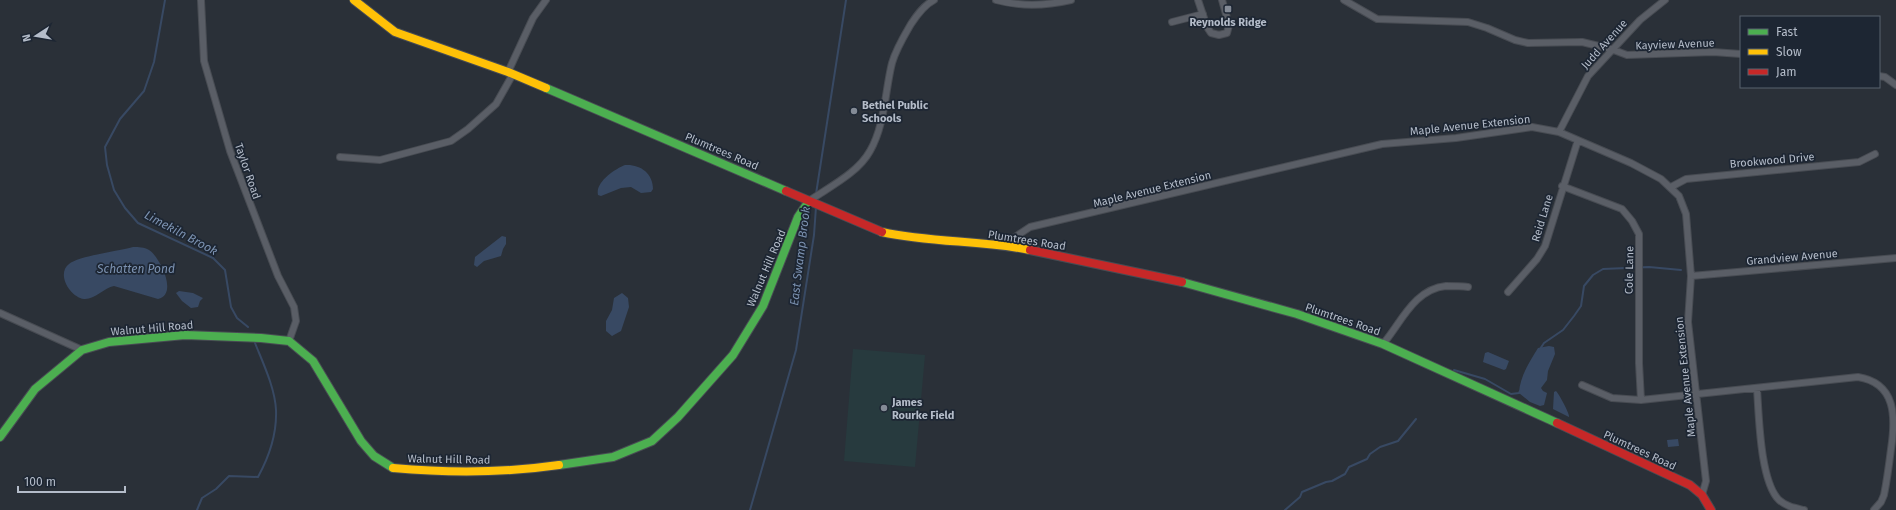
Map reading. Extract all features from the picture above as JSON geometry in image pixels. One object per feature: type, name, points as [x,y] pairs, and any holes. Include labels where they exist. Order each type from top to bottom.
[{"type":"main road","name":"Plumtrees Road","points":[[354,0],[395,32],[510,73],[627,121],[873,229],[898,236],[1006,245],[1173,280],[1297,314],[1383,344],[1470,382],[1690,485],[1702,495]]},
{"type":"main road","name":"Walnut Hill Road","points":[[82,350],[109,342],[185,335],[262,338],[288,341],[298,347],[313,361],[361,441],[374,456],[391,468],[423,471],[479,472],[532,469],[613,457],[652,441],[678,417],[734,354],[763,306],[798,217],[810,201]]},
{"type":"main road","points":[[0,437],[35,389],[82,350]]},
{"type":"main road","points":[[1702,495],[1711,510]]},
{"type":"street","name":"Taylor Road","points":[[201,0],[204,61],[230,150],[278,276],[294,307],[296,322],[288,341]]},
{"type":"street","points":[[340,157],[380,160],[451,141],[470,128],[496,104],[532,18],[546,0]]},
{"type":"street","points":[[810,201],[853,170],[870,152],[879,127],[893,61],[902,38],[922,9],[934,0]]},
{"type":"street","points":[[996,0],[1028,6],[1056,4],[1071,0]]},
{"type":"street","points":[[1198,0],[1207,27],[1211,33],[1219,36],[1226,33],[1229,26],[1222,0]]},
{"type":"street","points":[[1344,0],[1377,19],[1468,22],[1515,40],[1528,43],[1582,42],[1611,49]]},
{"type":"street","name":"Judd Avenue","points":[[1559,132],[1588,76],[1611,49],[1640,20],[1665,0]]},
{"type":"street","points":[[1172,22],[1203,14]]},
{"type":"street","name":"Kayview Avenue","points":[[1611,49],[1627,55],[1713,52],[1740,54]]},
{"type":"street","points":[[1880,76],[1896,85]]},
{"type":"street","name":"Maple Avenue Extension","points":[[1006,245],[1015,237],[1030,228],[1382,144],[1456,138],[1532,128],[1559,132],[1661,178],[1679,196],[1686,214],[1690,276],[1688,322],[1706,481],[1702,495]]},
{"type":"street","name":"Reid Lane","points":[[1508,292],[1537,259],[1545,246],[1562,186],[1578,140]]},
{"type":"street","name":"Brookwood Drive","points":[[1671,187],[1686,179],[1859,162],[1876,154]]},
{"type":"street","name":"Cole Lane","points":[[1562,186],[1622,209],[1632,221],[1639,234],[1639,362],[1641,400]]},
{"type":"street","name":"Grandview Avenue","points":[[1690,276],[1896,258]]},
{"type":"street","points":[[1383,344],[1414,302],[1428,292],[1445,286],[1468,286]]},
{"type":"street","points":[[0,312],[82,350]]},
{"type":"street","points":[[1582,385],[1612,398],[1641,400],[1757,389],[1858,377],[1874,381],[1883,387],[1890,396],[1894,406],[1896,421],[1884,495],[1881,502],[1874,510]]},
{"type":"street","points":[[1757,389],[1765,468],[1769,484],[1779,499],[1791,508],[1804,510]]},
{"type":"green space","name":"James Rourke Field","points":[[853,349],[925,355],[915,467],[844,461]]},
{"type":"water","points":[[625,165],[636,166],[648,174],[651,178],[653,189],[651,192],[641,193],[631,187],[621,188],[601,196],[598,195],[598,190],[603,181],[611,173]]},
{"type":"water","points":[[502,236],[506,237],[506,244],[501,256],[484,261],[477,267],[474,265],[475,257]]},
{"type":"water","name":"Schatten Pond","points":[[133,247],[147,249],[158,259],[167,283],[167,290],[164,296],[158,299],[114,286],[92,298],[84,299],[74,294],[66,284],[64,279],[65,268],[74,261]]},
{"type":"water","points":[[179,291],[193,293],[203,298],[198,307],[191,308],[182,301],[176,293]]},
{"type":"water","points":[[622,293],[628,298],[629,307],[621,331],[612,336],[606,331],[606,321],[612,310],[614,298]]},
{"type":"water","points":[[1549,346],[1554,347],[1555,354],[1548,371],[1547,380],[1541,388],[1547,393],[1544,405],[1540,406],[1530,402],[1519,393],[1521,381],[1538,348]]},
{"type":"water","points":[[1488,352],[1509,361],[1506,369],[1504,370],[1483,362],[1485,353]]},
{"type":"water","points":[[1556,391],[1568,412],[1569,417],[1553,409],[1554,392]]},
{"type":"water","points":[[1678,439],[1679,446],[1668,447],[1667,440]]},
{"type":"waterway","name":"Limekiln Brook","points":[[165,0],[154,62],[144,91],[120,119],[105,147],[107,165],[114,190],[125,208],[138,223],[213,258],[225,270],[231,307],[237,318],[248,327]]},
{"type":"waterway","name":"East Swamp Brook","points":[[816,194],[846,0]]},
{"type":"waterway","name":"East Swamp Brook","points":[[750,510],[796,350],[814,235],[816,207]]},
{"type":"waterway","name":"East Swamp Brook","points":[[1540,349],[1544,343],[1563,330],[1581,306],[1584,286],[1593,275],[1603,269],[1649,267],[1681,270]]},
{"type":"waterway","name":"Limekiln Brook","points":[[197,510],[202,498],[216,489],[229,476],[258,477],[269,453],[275,428],[275,402],[268,376],[255,343]]},
{"type":"waterway","name":"East Swamp Brook","points":[[1454,370],[1485,379],[1511,394],[1519,393],[1520,391]]},
{"type":"waterway","name":"East Swamp Brook","points":[[1285,510],[1300,497],[1302,492],[1332,481],[1345,474],[1349,467],[1367,459],[1370,454],[1380,447],[1398,441],[1416,419]]},
{"type":"traffic: fast","points":[[546,88],[786,191]]},
{"type":"traffic: fast","points":[[559,465],[613,457],[652,441],[678,417],[733,355],[763,306],[798,217],[809,201]]},
{"type":"traffic: fast","points":[[1182,282],[1297,314],[1383,344],[1557,423]]},
{"type":"traffic: fast","points":[[0,437],[35,389],[82,350],[109,342],[185,335],[261,338],[289,341],[313,361],[361,441],[374,456],[393,468]]},
{"type":"traffic: slow","points":[[354,0],[395,32],[508,72],[546,88]]},
{"type":"traffic: slow","points":[[882,232],[900,236],[1030,250]]},
{"type":"traffic: slow","points":[[393,468],[435,471],[497,471],[559,465]]},
{"type":"traffic: jam","points":[[786,191],[882,232]]},
{"type":"traffic: jam","points":[[1030,250],[1182,282]]},
{"type":"traffic: jam","points":[[1557,423],[1690,485],[1702,495],[1711,510]]},
{"type":"place","name":"Reynolds Ridge","points":[[1228,9]]},
{"type":"place","name":"Bethel Public Schools","points":[[854,111]]},
{"type":"place","name":"James Rourke Field","points":[[884,408]]}]
